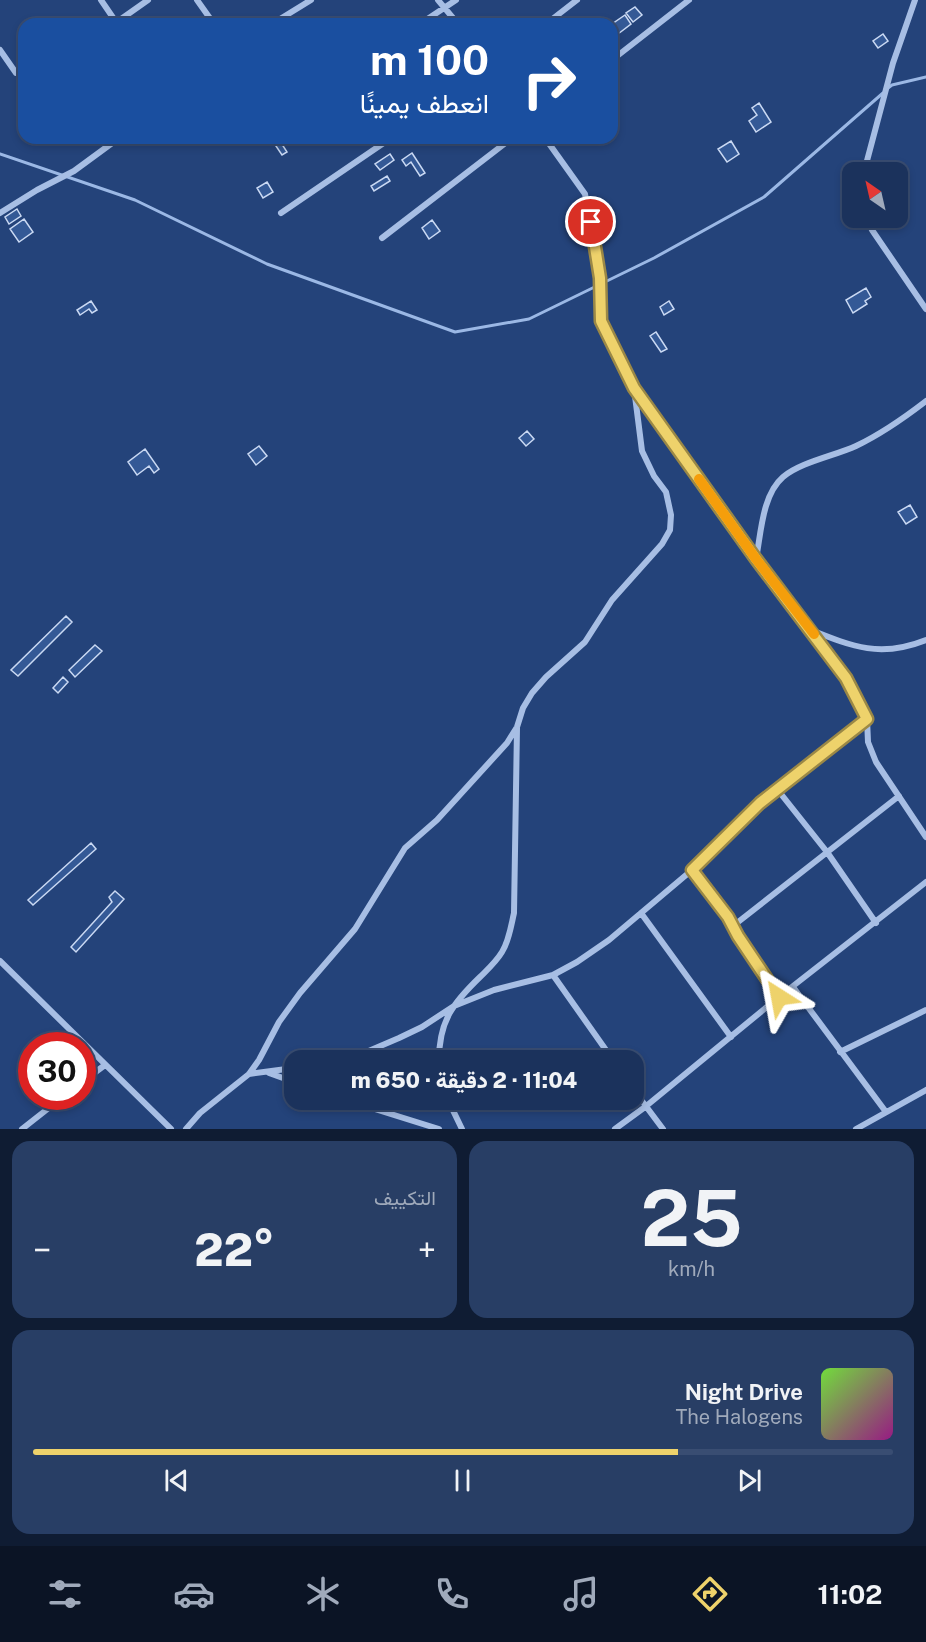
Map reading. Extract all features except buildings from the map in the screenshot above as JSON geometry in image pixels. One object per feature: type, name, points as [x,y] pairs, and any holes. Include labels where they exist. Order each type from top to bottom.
[{"type":"street","points":[[101,0],[112,18]]},
{"type":"street","points":[[122,18],[148,0]]},
{"type":"street","points":[[197,0],[210,18]]},
{"type":"street","points":[[282,18],[311,0]]},
{"type":"street","points":[[438,0],[453,18]]},
{"type":"street","points":[[429,18],[456,0]]},
{"type":"street","points":[[554,18],[577,0]]},
{"type":"street","points":[[618,55],[688,0]]},
{"type":"street","points":[[867,162],[892,63],[915,0]]},
{"type":"street","points":[[0,50],[18,74]]},
{"type":"street","points":[[0,213],[74,171],[111,144]]},
{"type":"street","points":[[281,213],[382,144]]},
{"type":"street","points":[[382,238],[505,144]]},
{"type":"street","points":[[549,144],[585,194],[600,278],[601,321],[634,388],[756,559],[846,678],[867,719],[868,742],[876,762],[926,837]]},
{"type":"street","points":[[871,228],[926,309]]},
{"type":"street","points":[[186,1129],[200,1113],[249,1074],[279,1022],[300,993],[355,929],[405,848],[451,806],[507,743],[532,693],[546,677],[585,642],[612,600],[662,544],[670,530],[671,515],[666,492],[654,476],[642,451],[634,388]]},
{"type":"street","points":[[756,559],[766,509],[771,494],[783,477],[801,466],[829,457],[875,436],[926,401]]},
{"type":"street","points":[[810,630],[835,640],[872,650],[905,648],[926,640]]},
{"type":"street","points":[[371,1050],[422,1027],[454,1006],[494,990],[553,975],[593,951],[692,870],[760,803],[867,719]]},
{"type":"street","points":[[440,1050],[441,1032],[454,1006],[493,964],[509,935],[514,913],[517,727]]},
{"type":"street","points":[[777,789],[827,852],[876,923]]},
{"type":"street","points":[[733,926],[899,796]]},
{"type":"street","points":[[692,870],[728,917],[779,997]]},
{"type":"street","points":[[615,1129],[926,882]]},
{"type":"street","points":[[641,913],[731,1036]]},
{"type":"street","points":[[0,961],[171,1129]]},
{"type":"street","points":[[553,975],[606,1050]]},
{"type":"street","points":[[792,987],[886,1112]]},
{"type":"street","points":[[840,1052],[926,1010]]},
{"type":"street","points":[[96,1072],[105,1065]]},
{"type":"street","points":[[249,1074],[284,1069]]},
{"type":"street","points":[[266,1071],[284,1078]]},
{"type":"street","points":[[856,1129],[926,1090]]},
{"type":"street","points":[[645,1107],[663,1129]]},
{"type":"street","points":[[22,1129],[46,1110]]},
{"type":"street","points":[[378,1110],[439,1129]]},
{"type":"street","points":[[453,1110],[462,1129]]},
{"type":"waterway","points":[[888,88],[926,77]]},
{"type":"waterway","points":[[0,154],[135,200],[267,264],[455,332],[529,319],[654,258],[764,197],[883,93]]},
{"type":"slow traffic","points":[[699,479],[756,559],[814,634]]},
{"type":"route","points":[[591,222],[600,278],[601,321],[634,388],[756,559],[846,678],[867,719],[760,803],[692,870],[728,917],[779,997]]}]
